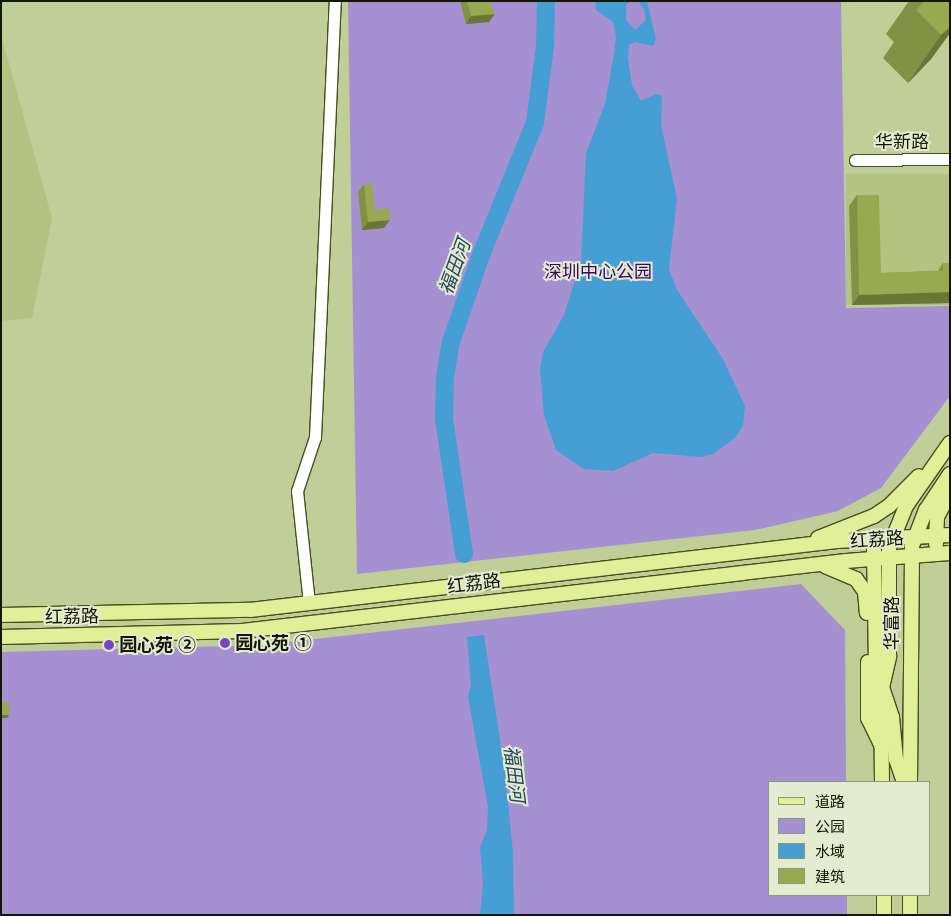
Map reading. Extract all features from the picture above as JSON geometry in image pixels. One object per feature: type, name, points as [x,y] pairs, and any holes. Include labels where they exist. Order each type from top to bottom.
[{"type":"main road","name":"华富路","points":[[882,781],[881,692],[889,656],[882,558],[906,506],[933,464],[950,443]]},
{"type":"main road","points":[[792,546],[874,516],[888,506],[912,481],[933,464]]},
{"type":"main road","name":"华富路","points":[[910,781],[911,556],[914,537],[926,510],[950,474]]},
{"type":"main road","points":[[945,554],[935,536],[937,517],[950,493]]},
{"type":"main road","name":"红荔路","points":[[1,615],[211,613],[792,546],[950,535]]},
{"type":"main road","name":"华富路","points":[[870,540],[882,558]]},
{"type":"main road","name":"红荔路","points":[[1,637],[235,632],[814,564],[945,554]]},
{"type":"main road","points":[[814,564],[848,574],[865,592],[868,718],[882,747]]},
{"type":"main road","points":[[881,692],[892,717],[896,759],[904,781]]},
{"type":"main road","points":[[884,896],[884,915]]},
{"type":"main road","points":[[910,896],[910,915]]},
{"type":"street","points":[[309,603],[297,491],[315,437],[335,1]]},
{"type":"street","name":"华新路","points":[[855,160],[950,159]]},
{"type":"shaded area","points":[[1,35],[52,218],[32,318],[1,321]]},
{"type":"shaded area","points":[[846,174],[950,174],[950,305],[846,305]]},
{"type":"green space","name":"深圳中心公园","points":[[348,1],[841,1],[846,308],[950,306],[950,396],[881,488],[838,511],[755,530],[357,574]]},
{"type":"green space","points":[[801,584],[845,630],[846,781],[768,781],[768,896],[847,896],[847,915],[1,915],[1,652],[262,645]]},
{"type":"water","points":[[595,1],[631,1],[626,5],[626,20],[635,30],[646,20],[644,9],[638,1],[647,1],[656,39],[653,46],[636,42],[629,45],[628,58],[632,85],[641,101],[656,94],[662,96],[661,125],[677,199],[669,269],[677,290],[723,359],[745,406],[743,426],[735,438],[713,454],[701,457],[653,453],[613,471],[584,469],[556,450],[544,415],[540,370],[543,352],[564,315],[581,262],[586,153],[605,104],[614,54],[616,37],[613,22],[596,10]]},
{"type":"water","points":[[484,635],[505,772],[513,853],[514,915],[480,915],[483,884],[480,847],[487,830],[488,807],[468,697],[471,685],[467,637]]},
{"type":"building","points":[[467,1],[490,1],[495,14],[471,16]]},
{"type":"building","points":[[925,1],[950,1],[950,27],[941,35],[916,10]]},
{"type":"building","points":[[364,184],[372,184],[375,210],[389,208],[390,220],[368,222]]},
{"type":"building","points":[[857,195],[879,195],[881,273],[943,271],[943,263],[950,263],[950,292],[859,295]]},
{"type":"building","points":[[1,702],[9,702],[9,715],[1,715]]},
{"type":"waterway","name":"福田河","points":[[464,554],[444,419],[445,378],[451,342],[481,255],[535,123],[545,46],[546,1]]},
{"type":"place","name":"园心苑 ①","points":[[225,643]]},
{"type":"place","name":"园心苑 ②","points":[[109,645]]}]
